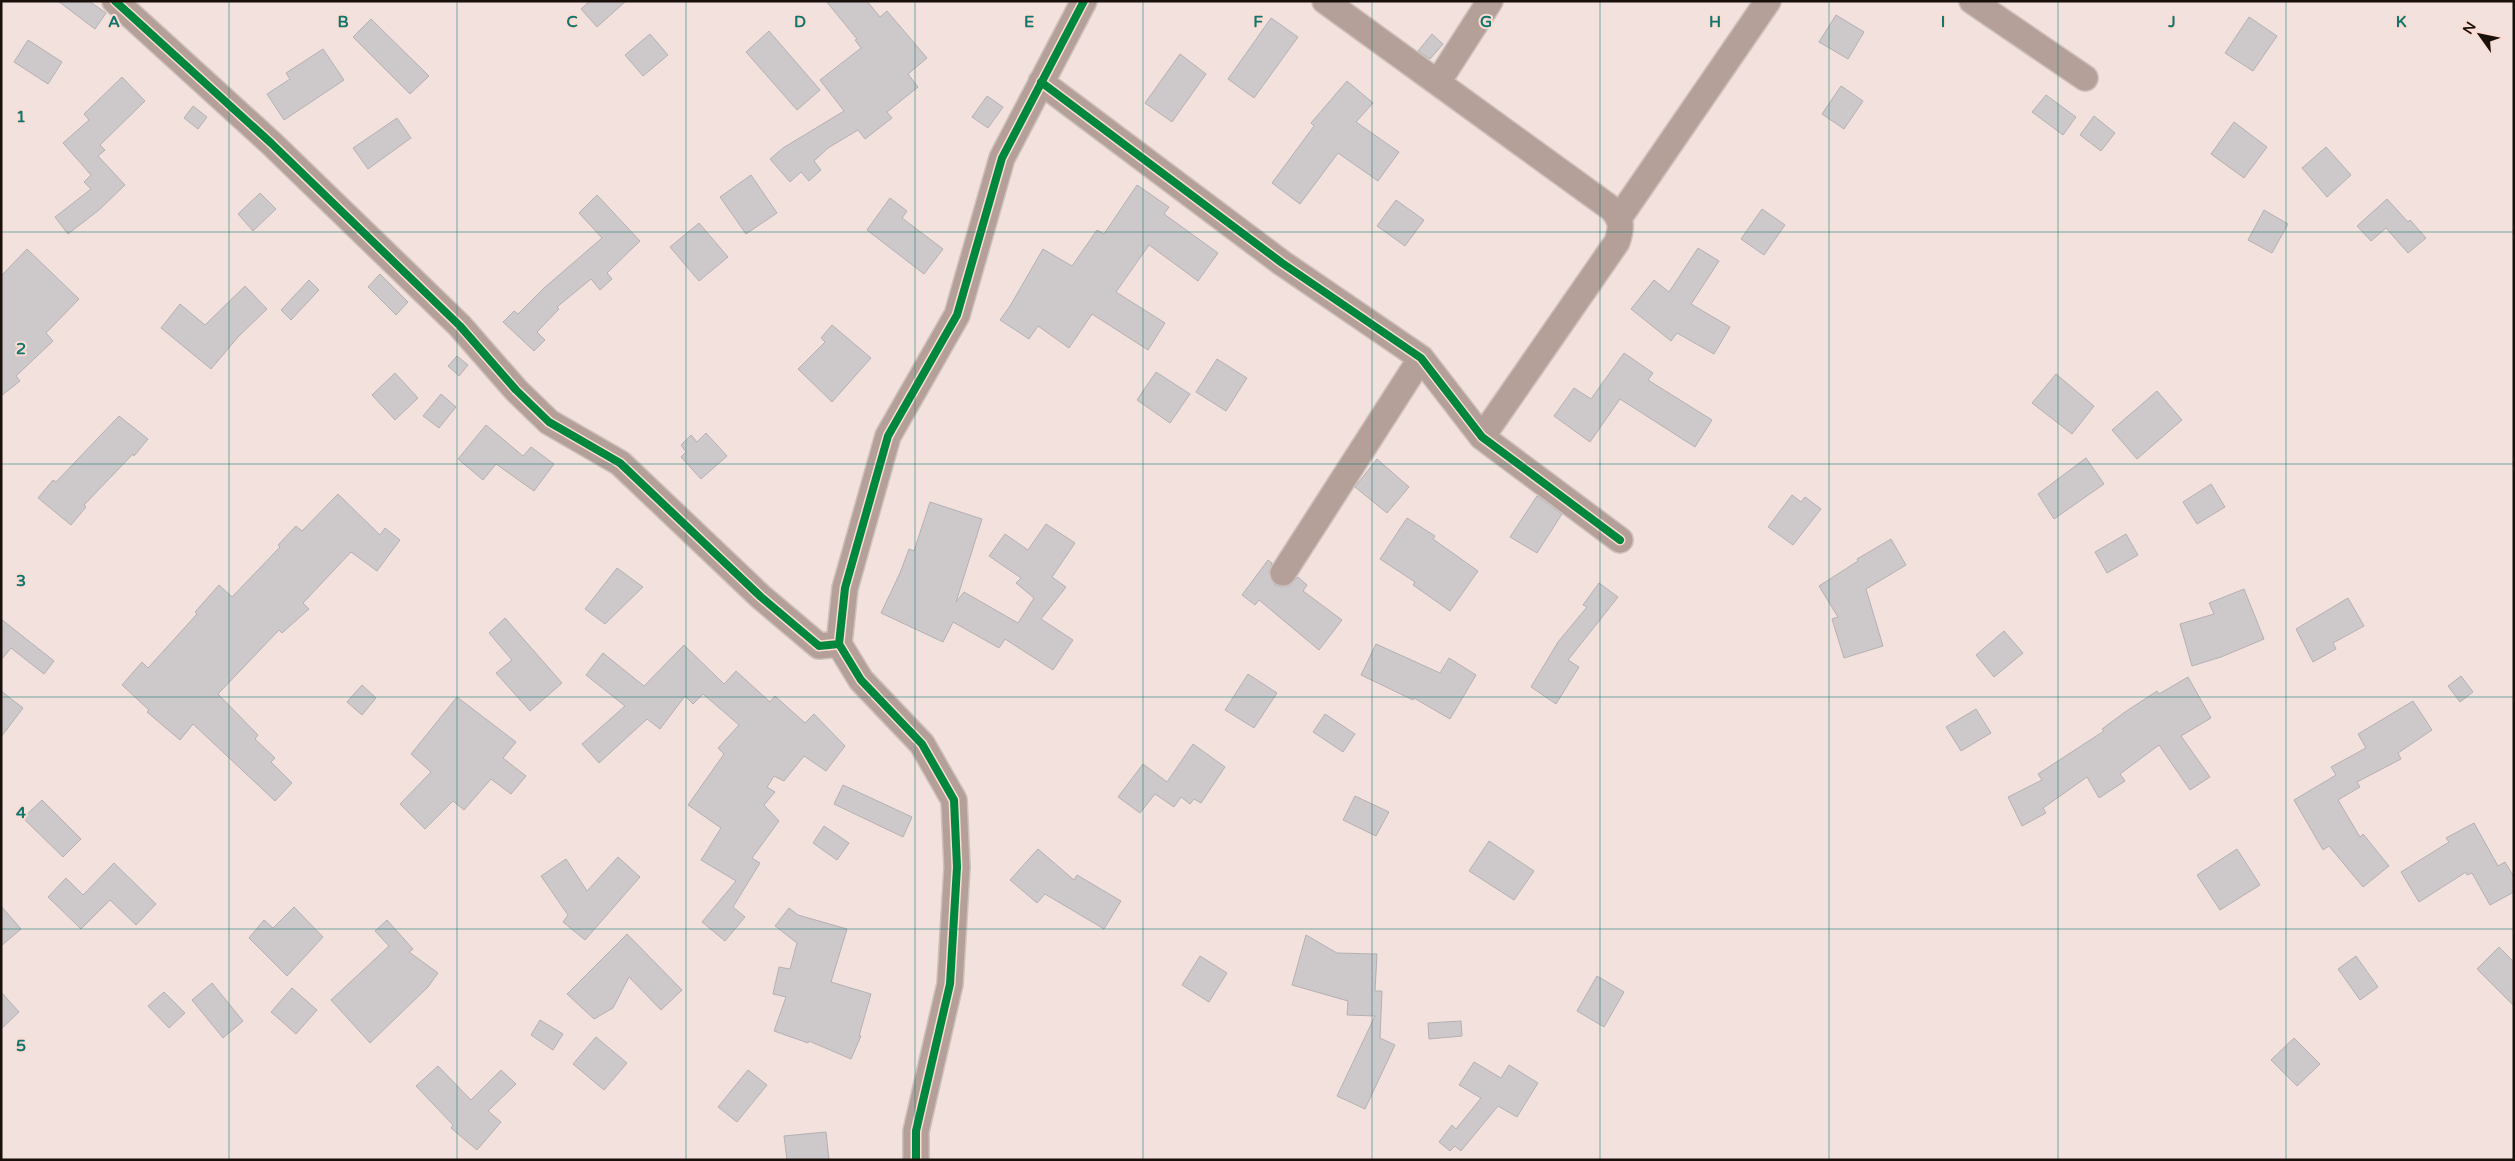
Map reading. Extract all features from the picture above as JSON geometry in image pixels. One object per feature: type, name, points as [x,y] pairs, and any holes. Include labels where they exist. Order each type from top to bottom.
[{"type":"street","points":[[115,1],[271,143],[460,326],[516,390],[549,422],[620,463],[761,597],[819,646],[839,644]]},
{"type":"street","points":[[916,1160],[916,1131],[950,984],[957,867],[954,800],[922,744],[861,680],[839,644],[845,588],[888,436],[957,315],[1002,158],[1084,1]]},
{"type":"street","points":[[1325,1],[1612,209],[1619,218],[1622,228],[1617,242],[1482,437]]},
{"type":"street","points":[[1438,82],[1490,1]]},
{"type":"street","points":[[1619,218],[1768,1]]},
{"type":"street","points":[[1972,1],[2085,78]]},
{"type":"street","points":[[1041,82],[1282,264],[1421,358],[1482,437],[1620,540]]},
{"type":"street","points":[[1283,573],[1421,358]]},
{"type":"building","points":[[58,1],[89,1],[106,13],[95,29]]},
{"type":"building","points":[[590,1],[626,1],[597,27],[581,9]]},
{"type":"building","points":[[826,1],[867,1],[880,17],[887,11],[927,58],[908,74],[918,87],[887,112],[892,118],[865,139],[858,130],[828,148],[814,161],[821,170],[809,181],[801,172],[790,182],[770,159],[783,148],[844,111],[820,80],[861,48],[855,40],[857,39]]},
{"type":"building","points":[[1836,15],[1864,32],[1848,59],[1819,42]]},
{"type":"building","points":[[2249,17],[2277,36],[2253,71],[2225,53]]},
{"type":"building","points":[[1271,18],[1298,37],[1254,98],[1228,79]]},
{"type":"building","points":[[371,19],[429,76],[410,94],[353,37]]},
{"type":"building","points":[[769,31],[820,90],[797,110],[746,52]]},
{"type":"building","points":[[650,34],[668,55],[643,76],[625,55]]},
{"type":"building","points":[[1432,34],[1443,44],[1430,59],[1418,51]]},
{"type":"building","points":[[28,40],[62,62],[48,84],[14,62]]},
{"type":"building","points":[[323,49],[344,80],[284,120],[267,94],[290,79],[286,73]]},
{"type":"building","points":[[1180,54],[1206,74],[1172,122],[1145,103]]},
{"type":"building","points":[[122,77],[145,101],[100,145],[105,150],[98,156],[125,185],[99,210],[68,234],[55,217],[91,189],[84,182],[91,175],[63,143],[89,120],[84,114]]},
{"type":"building","points":[[1347,81],[1373,103],[1356,122],[1399,152],[1378,181],[1338,153],[1300,204],[1272,183],[1314,126],[1311,123]]},
{"type":"building","points":[[1841,86],[1863,101],[1844,129],[1822,114]]},
{"type":"building","points":[[2046,95],[2076,117],[2063,135],[2032,112]]},
{"type":"building","points":[[987,96],[1003,107],[988,128],[972,117]]},
{"type":"building","points":[[193,106],[207,117],[198,129],[184,118]]},
{"type":"building","points":[[2094,116],[2115,133],[2101,151],[2080,135]]},
{"type":"building","points":[[397,118],[411,138],[368,169],[353,148]]},
{"type":"building","points":[[2234,122],[2267,147],[2244,178],[2211,154]]},
{"type":"building","points":[[2326,147],[2351,175],[2327,197],[2302,168]]},
{"type":"building","points":[[751,175],[777,213],[746,234],[720,197]]},
{"type":"building","points":[[1137,185],[1169,207],[1164,214],[1218,253],[1198,281],[1149,245],[1116,292],[1165,323],[1148,350],[1092,314],[1069,348],[1038,326],[1029,339],[1000,320],[1043,249],[1072,266],[1097,230],[1104,234]]},
{"type":"building","points":[[260,193],[276,209],[253,231],[238,214]]},
{"type":"building","points":[[597,195],[640,241],[607,273],[612,279],[600,290],[591,279],[557,307],[559,309],[537,332],[545,340],[534,351],[503,322],[514,311],[518,314],[544,288],[602,238],[579,213]]},
{"type":"building","points":[[890,198],[907,211],[902,218],[943,249],[924,274],[867,230]]},
{"type":"building","points":[[2387,199],[2426,238],[2408,253],[2386,228],[2371,241],[2357,226]]},
{"type":"building","points":[[1396,200],[1424,220],[1405,246],[1377,226]]},
{"type":"building","points":[[1762,209],[1785,225],[1764,255],[1741,239]]},
{"type":"building","points":[[2264,210],[2288,224],[2272,253],[2248,240]]},
{"type":"building","points":[[699,223],[728,257],[699,281],[670,247]]},
{"type":"building","points":[[1698,248],[1719,261],[1691,304],[1730,327],[1714,354],[1677,333],[1671,341],[1631,309],[1654,280],[1669,292]]},
{"type":"building","points":[[27,249],[79,299],[46,333],[53,341],[16,376],[20,381],[1,396],[1,276]]},
{"type":"building","points":[[380,274],[408,302],[396,315],[368,287]]},
{"type":"building","points":[[309,280],[319,290],[291,320],[281,310]]},
{"type":"building","points":[[245,286],[267,309],[238,337],[211,369],[161,328],[180,304],[205,325]]},
{"type":"building","points":[[832,325],[871,358],[832,402],[798,369],[825,342],[821,338]]},
{"type":"building","points":[[1624,353],[1653,373],[1648,380],[1712,420],[1695,447],[1620,399],[1590,442],[1554,416],[1574,388],[1591,399]]},
{"type":"building","points":[[457,356],[468,365],[459,376],[448,366]]},
{"type":"building","points":[[1217,359],[1247,378],[1226,411],[1196,392]]},
{"type":"building","points":[[1156,372],[1190,394],[1170,423],[1137,400]]},
{"type":"building","points":[[395,373],[418,398],[395,420],[372,395]]},
{"type":"building","points":[[2056,374],[2094,406],[2072,434],[2032,403]]},
{"type":"building","points":[[2157,391],[2182,420],[2137,459],[2112,430]]},
{"type":"building","points":[[441,394],[456,407],[439,428],[423,416]]},
{"type":"building","points":[[119,416],[148,439],[134,456],[133,454],[84,505],[86,507],[71,525],[38,498],[53,480],[56,482]]},
{"type":"building","points":[[486,425],[523,456],[531,447],[554,464],[534,491],[496,464],[483,480],[458,459]]},
{"type":"building","points":[[706,433],[727,456],[701,479],[681,457],[686,452],[681,445],[691,435],[697,442]]},
{"type":"building","points":[[2086,458],[2104,484],[2054,519],[2038,494]]},
{"type":"building","points":[[1377,459],[1409,487],[1387,513],[1355,487]]},
{"type":"building","points":[[2211,484],[2225,507],[2197,524],[2183,502]]},
{"type":"building","points":[[338,494],[380,535],[385,528],[400,540],[377,571],[351,552],[303,603],[309,609],[282,633],[279,630],[218,694],[258,735],[255,739],[275,758],[271,762],[292,783],[275,801],[193,724],[180,740],[147,712],[149,710],[122,685],[142,662],[148,668],[197,614],[195,612],[219,585],[232,597],[280,547],[278,545],[296,526],[302,531]]},
{"type":"building","points":[[1792,495],[1801,502],[1805,497],[1821,509],[1793,545],[1768,527]]},
{"type":"building","points":[[1537,496],[1562,514],[1537,553],[1510,537]]},
{"type":"building","points":[[930,502],[982,519],[956,602],[964,592],[1018,623],[1034,598],[1016,583],[1021,578],[989,556],[1005,534],[1028,550],[1046,524],[1075,543],[1052,577],[1066,587],[1041,619],[1073,640],[1053,670],[1005,639],[999,648],[953,622],[943,642],[881,613],[909,549],[914,551]]},
{"type":"building","points":[[1407,518],[1435,536],[1433,539],[1478,571],[1450,611],[1413,585],[1415,582],[1380,559]]},
{"type":"building","points":[[2126,534],[2138,555],[2107,573],[2095,552]]},
{"type":"building","points":[[1891,539],[1906,565],[1866,589],[1883,646],[1844,658],[1832,619],[1838,617],[1819,586],[1858,561],[1857,559]]},
{"type":"building","points":[[1268,560],[1272,563],[1269,573],[1275,585],[1289,586],[1298,577],[1307,585],[1303,591],[1342,620],[1319,650],[1259,600],[1255,605],[1242,595]]},
{"type":"building","points":[[617,568],[643,587],[605,624],[585,609]]},
{"type":"building","points":[[1599,583],[1618,597],[1568,660],[1579,667],[1556,704],[1531,687],[1558,642],[1587,607],[1583,605]]},
{"type":"building","points":[[2244,589],[2264,639],[2221,657],[2192,666],[2180,624],[2214,614],[2209,603]]},
{"type":"building","points":[[2348,598],[2364,626],[2333,643],[2336,649],[2313,662],[2296,629]]},
{"type":"building","points":[[505,618],[562,683],[530,711],[496,673],[512,660],[489,633]]},
{"type":"building","points":[[1,619],[54,661],[44,674],[11,648],[1,660]]},
{"type":"building","points":[[2004,631],[2023,653],[1994,677],[1976,655]]},
{"type":"building","points":[[1376,644],[1440,673],[1449,658],[1476,675],[1450,719],[1414,698],[1413,700],[1361,675]]},
{"type":"building","points":[[684,645],[724,684],[736,671],[770,702],[775,696],[805,723],[814,714],[845,746],[826,771],[804,756],[784,781],[774,776],[767,787],[775,792],[764,805],[779,821],[752,858],[760,863],[733,907],[745,917],[725,941],[702,922],[736,881],[701,860],[721,828],[688,805],[724,754],[718,748],[739,725],[703,694],[693,704],[685,696],[660,729],[647,719],[599,763],[582,744],[625,706],[586,675],[603,653],[644,686]]},
{"type":"building","points":[[1248,674],[1277,693],[1254,728],[1225,710]]},
{"type":"building","points":[[2461,676],[2473,692],[2460,702],[2448,686]]},
{"type":"building","points":[[2188,677],[2211,718],[2181,736],[2210,777],[2190,790],[2159,745],[2120,774],[2125,781],[2099,798],[2087,777],[2043,808],[2046,813],[2022,826],[2008,797],[2042,780],[2038,774],[2104,731],[2102,729],[2125,712],[2157,691],[2159,694]]},
{"type":"building","points":[[362,685],[376,698],[362,715],[347,702]]},
{"type":"building","points":[[1,691],[23,708],[1,737]]},
{"type":"building","points":[[457,697],[516,742],[503,758],[526,776],[511,794],[491,779],[464,810],[453,801],[425,829],[400,804],[431,772],[411,754]]},
{"type":"building","points":[[2413,701],[2432,730],[2398,753],[2401,759],[2357,782],[2360,787],[2338,800],[2360,837],[2363,834],[2389,866],[2363,887],[2329,846],[2323,850],[2294,800],[2336,775],[2331,767],[2366,748],[2358,734]]},
{"type":"building","points":[[1976,709],[1991,733],[1961,751],[1946,727]]},
{"type":"building","points":[[1325,714],[1355,734],[1343,752],[1313,732]]},
{"type":"building","points":[[1193,744],[1225,767],[1201,803],[1194,799],[1190,804],[1181,797],[1174,807],[1155,794],[1140,813],[1118,797],[1143,764],[1167,782]]},
{"type":"building","points":[[843,785],[912,817],[903,837],[834,804]]},
{"type":"building","points":[[1355,796],[1389,812],[1376,836],[1343,820]]},
{"type":"building","points":[[42,800],[81,839],[63,857],[23,818]]},
{"type":"building","points":[[2474,823],[2498,866],[2505,862],[2514,877],[2514,892],[2490,905],[2472,873],[2467,875],[2466,872],[2419,902],[2401,872],[2449,842],[2446,838]]},
{"type":"building","points":[[824,826],[849,843],[837,860],[813,843]]},
{"type":"building","points":[[1489,841],[1534,871],[1514,900],[1469,871]]},
{"type":"building","points":[[1038,849],[1074,880],[1077,875],[1121,901],[1104,929],[1045,894],[1037,903],[1010,880]]},
{"type":"building","points":[[2237,849],[2260,885],[2220,910],[2197,875]]},
{"type":"building","points":[[618,857],[640,877],[585,940],[563,922],[568,915],[541,876],[566,859],[587,891]]},
{"type":"building","points":[[114,863],[156,904],[136,925],[110,900],[81,929],[48,897],[66,878],[83,895]]},
{"type":"building","points":[[1,906],[21,929],[1,946]]},
{"type":"building","points":[[294,907],[323,937],[287,976],[249,938],[264,920],[273,928]]},
{"type":"building","points":[[789,908],[798,915],[847,929],[831,982],[871,994],[859,1036],[861,1036],[851,1059],[809,1041],[808,1043],[774,1031],[786,997],[773,994],[779,967],[790,969],[797,943],[775,926]]},
{"type":"building","points":[[387,920],[413,949],[409,952],[438,973],[428,987],[370,1043],[331,1000],[389,946],[375,931]]},
{"type":"building","points":[[627,934],[682,990],[661,1010],[629,977],[613,1008],[594,1019],[567,994]]},
{"type":"building","points":[[1306,935],[1337,953],[1377,954],[1375,991],[1382,991],[1380,1038],[1395,1045],[1365,1109],[1337,1096],[1375,1016],[1347,1015],[1348,1001],[1292,985]]},
{"type":"building","points":[[2499,947],[2514,962],[2514,1006],[2477,969]]},
{"type":"building","points":[[1200,956],[1227,973],[1209,1002],[1182,985]]},
{"type":"building","points":[[2356,956],[2378,987],[2360,1000],[2338,969]]},
{"type":"building","points":[[1597,976],[1624,992],[1604,1027],[1577,1011]]},
{"type":"building","points":[[212,983],[243,1021],[223,1038],[192,1000]]},
{"type":"building","points":[[292,988],[317,1010],[296,1034],[271,1012]]},
{"type":"building","points":[[1,992],[19,1012],[1,1029]]},
{"type":"building","points":[[164,992],[185,1013],[169,1028],[148,1006]]},
{"type":"building","points":[[540,1020],[563,1034],[553,1050],[531,1035]]},
{"type":"building","points":[[1461,1021],[1462,1036],[1429,1039],[1428,1023]]},
{"type":"building","points":[[596,1037],[627,1063],[604,1090],[573,1064]]},
{"type":"building","points":[[2294,1038],[2320,1064],[2297,1086],[2271,1060]]},
{"type":"building","points":[[1474,1062],[1501,1078],[1509,1065],[1538,1083],[1517,1117],[1498,1106],[1461,1151],[1455,1146],[1450,1151],[1439,1142],[1452,1125],[1456,1129],[1481,1098],[1459,1085]]},
{"type":"building","points":[[438,1066],[471,1100],[501,1070],[516,1084],[488,1111],[501,1122],[477,1150],[451,1128],[453,1125],[416,1086]]},
{"type":"building","points":[[748,1070],[767,1085],[737,1122],[718,1107]]},
{"type":"building","points":[[826,1132],[829,1160],[787,1160],[784,1136]]},
{"type":"cycle path","points":[[115,1],[271,143],[460,326],[516,390],[549,422],[620,463],[761,597],[819,646],[839,644]]},
{"type":"cycle path","points":[[916,1160],[916,1131],[950,984],[957,867],[954,800],[922,744],[861,680],[839,644],[845,588],[888,436],[957,315],[1002,158],[1084,1]]},
{"type":"cycle path","points":[[1041,82],[1282,263],[1421,358],[1482,437],[1620,540]]}]
